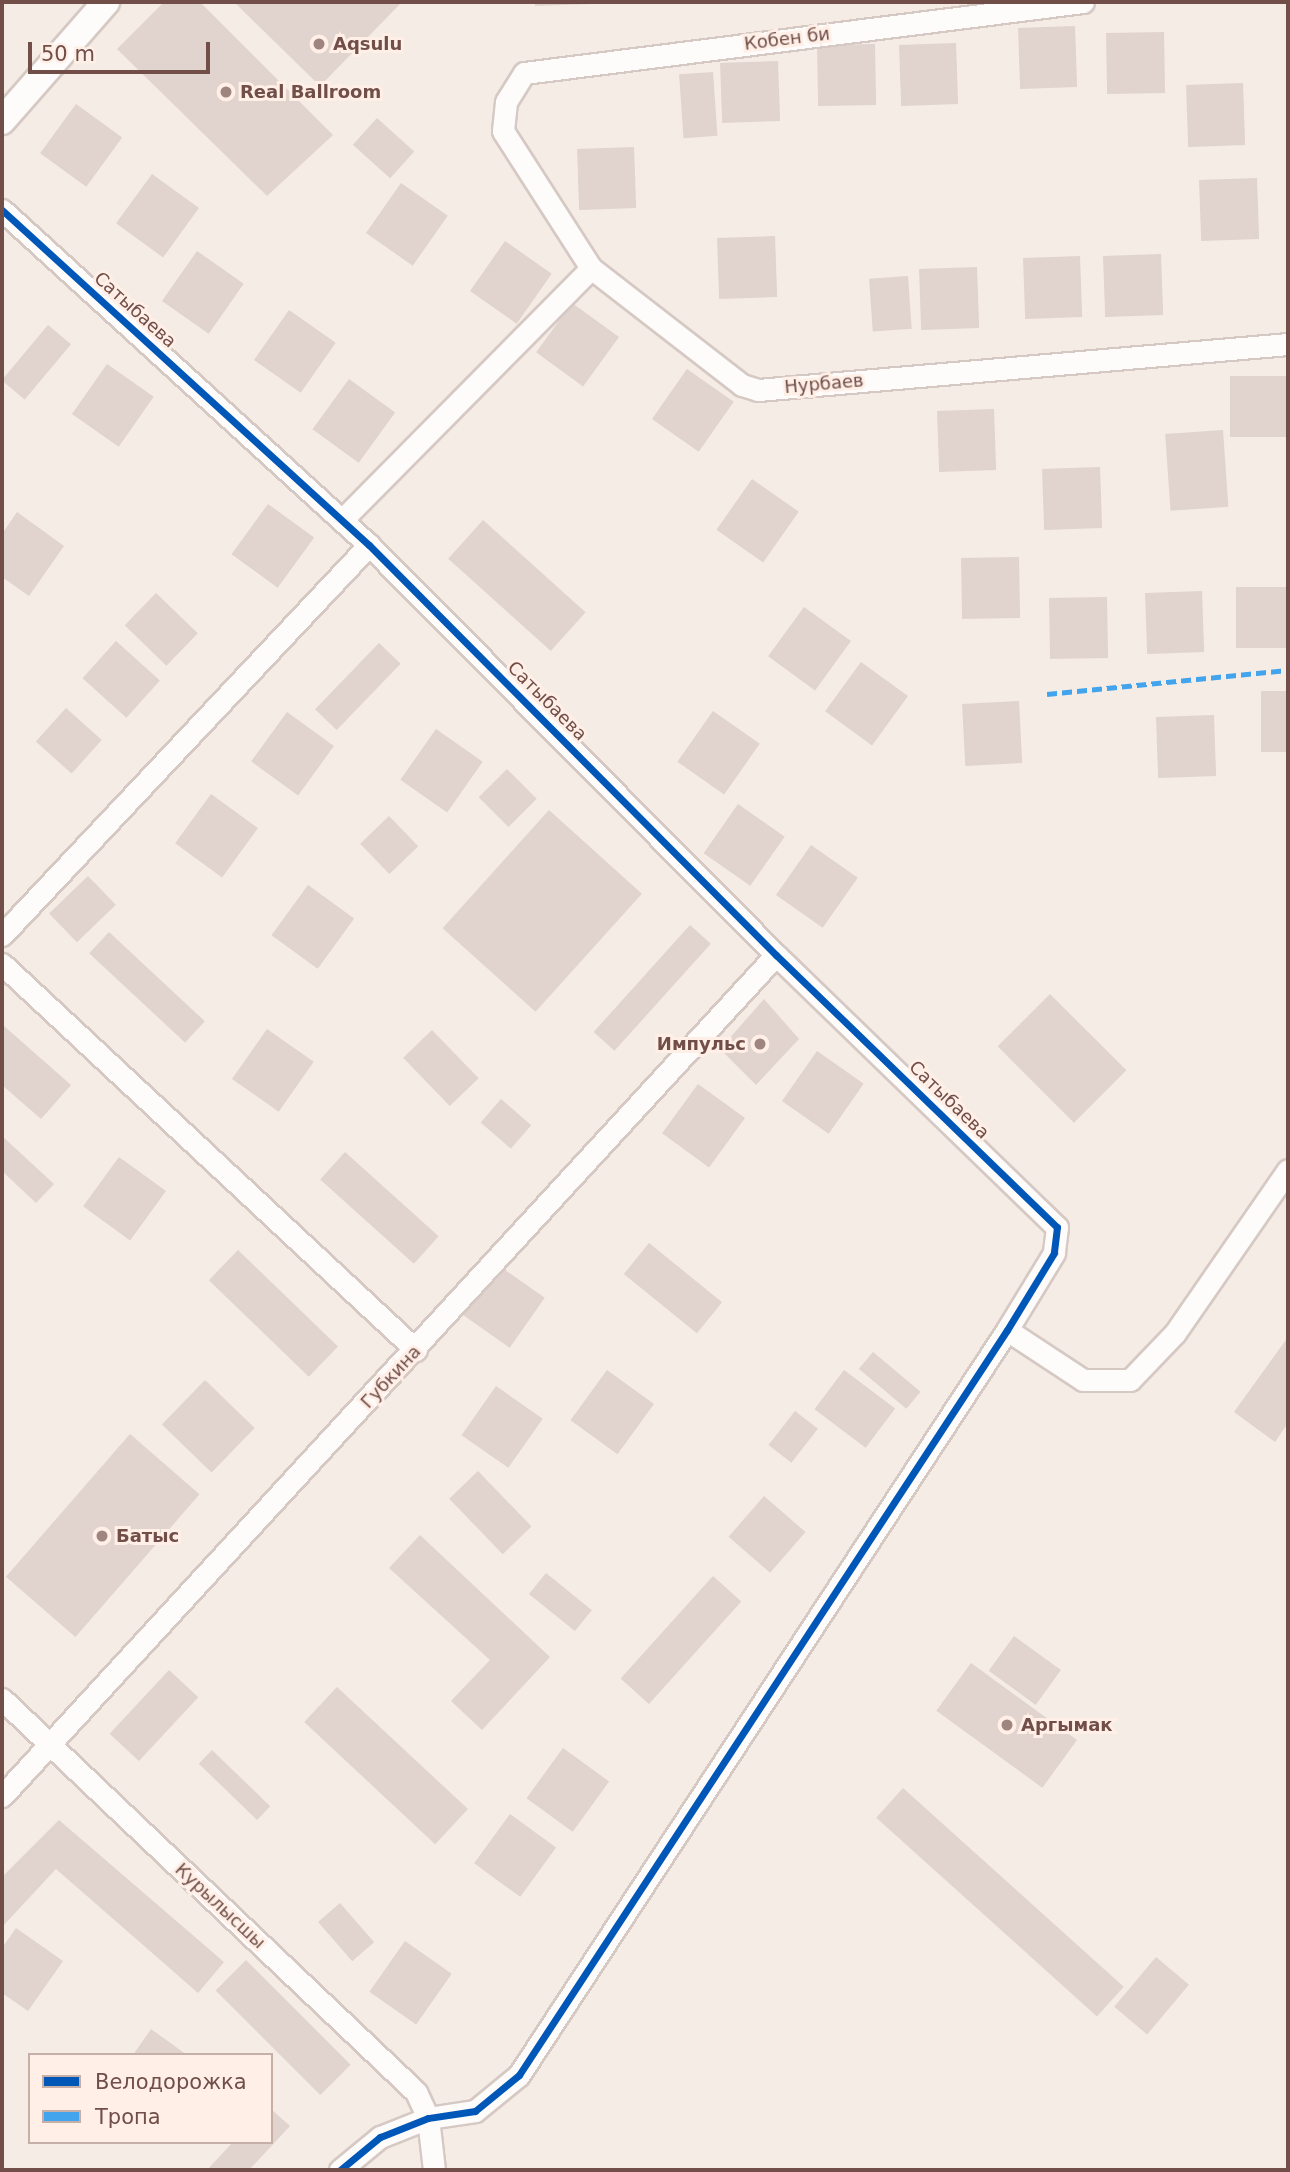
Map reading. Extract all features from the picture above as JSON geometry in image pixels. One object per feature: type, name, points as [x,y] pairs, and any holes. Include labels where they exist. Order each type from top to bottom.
[{"type":"street","points":[[2,121],[106,2]]},
{"type":"street","name":"Кобен би","points":[[506,102],[524,73],[1083,2]]},
{"type":"street","name":"Нурбаев","points":[[506,102],[503,131],[591,268],[742,385],[758,390],[1288,344]]},
{"type":"street","name":"Сатыбаева","points":[[2,210],[369,545],[776,955],[1057,1227],[1054,1253],[1007,1330]]},
{"type":"street","points":[[342,520],[591,268]]},
{"type":"street","points":[[2,935],[369,545]]},
{"type":"street","name":"Губкина","points":[[2,1796],[416,1350],[776,955]]},
{"type":"street","points":[[2,964],[416,1350]]},
{"type":"street","points":[[340,2170],[380,2137],[429,2118],[475,2111],[519,2076],[1007,1330],[1083,1380],[1129,1380],[1175,1333],[1288,1170]]},
{"type":"street","name":"Курылысшы","points":[[2,1699],[416,2092],[429,2118]]},
{"type":"street","points":[[429,2118],[435,2170]]},
{"type":"building","name":"Real Ballroom","points":[[164,2],[200,2],[333,135],[267,196],[117,49]]},
{"type":"building","name":"Aqsulu","points":[[234,2],[402,2],[320,86]]},
{"type":"building","points":[[535,2],[592,2],[592,4],[535,6]]},
{"type":"building","points":[[1075,26],[1077,87],[1020,89],[1018,28]]},
{"type":"building","points":[[1164,32],[1165,93],[1107,94],[1106,33]]},
{"type":"building","points":[[956,43],[958,104],[901,106],[899,45]]},
{"type":"building","points":[[875,44],[876,105],[818,106],[817,45]]},
{"type":"building","points":[[778,61],[780,121],[722,123],[720,63]]},
{"type":"building","points":[[713,72],[717,136],[684,138],[679,74]]},
{"type":"building","points":[[1243,83],[1245,145],[1188,147],[1186,85]]},
{"type":"building","points":[[76,104],[122,138],[86,187],[40,153]]},
{"type":"building","points":[[377,118],[414,151],[390,178],[353,145]]},
{"type":"building","points":[[634,147],[636,208],[579,210],[577,149]]},
{"type":"building","points":[[152,174],[199,208],[163,257],[116,223]]},
{"type":"building","points":[[1257,178],[1259,239],[1201,241],[1199,180]]},
{"type":"building","points":[[401,183],[448,216],[413,266],[366,233]]},
{"type":"building","points":[[775,236],[777,297],[719,299],[717,238]]},
{"type":"building","points":[[505,241],[552,274],[517,324],[470,291]]},
{"type":"building","points":[[197,251],[244,284],[209,334],[162,301]]},
{"type":"building","points":[[1161,254],[1163,315],[1105,317],[1103,256]]},
{"type":"building","points":[[1080,256],[1082,317],[1025,319],[1023,258]]},
{"type":"building","points":[[977,267],[979,328],[921,330],[919,269]]},
{"type":"building","points":[[908,276],[912,329],[873,332],[869,279]]},
{"type":"building","points":[[572,303],[619,337],[583,386],[536,352]]},
{"type":"building","points":[[289,310],[336,343],[301,393],[254,360]]},
{"type":"building","points":[[48,325],[71,344],[25,399],[2,380]]},
{"type":"building","points":[[107,364],[154,397],[119,447],[72,414]]},
{"type":"building","points":[[687,369],[734,402],[699,452],[652,419]]},
{"type":"building","points":[[1230,376],[1288,376],[1288,437],[1230,437]]},
{"type":"building","points":[[349,379],[395,413],[359,463],[313,429]]},
{"type":"building","points":[[994,409],[996,470],[939,472],[937,411]]},
{"type":"building","points":[[1223,430],[1228,507],[1171,511],[1165,434]]},
{"type":"building","points":[[1100,467],[1102,528],[1044,530],[1042,469]]},
{"type":"building","points":[[752,479],[799,512],[763,562],[716,530]]},
{"type":"building","points":[[268,504],[314,538],[278,588],[232,554]]},
{"type":"building","points":[[17,512],[64,546],[29,596],[2,577],[2,534]]},
{"type":"building","points":[[483,520],[586,612],[551,651],[448,559]]},
{"type":"building","points":[[1019,557],[1020,618],[962,619],[961,558]]},
{"type":"building","points":[[1236,587],[1288,587],[1288,648],[1236,648]]},
{"type":"building","points":[[1202,591],[1204,652],[1147,654],[1145,593]]},
{"type":"building","points":[[156,593],[198,633],[166,666],[125,625]]},
{"type":"building","points":[[1107,597],[1108,658],[1050,659],[1049,598]]},
{"type":"building","points":[[804,607],[851,641],[815,690],[768,656]]},
{"type":"building","points":[[116,641],[160,680],[126,718],[83,678]]},
{"type":"building","points":[[379,643],[401,664],[337,730],[315,709]]},
{"type":"building","points":[[861,662],[908,696],[872,745],[825,711]]},
{"type":"building","points":[[1261,691],[1288,691],[1288,752],[1261,752]]},
{"type":"building","points":[[1019,701],[1022,763],[965,766],[962,704]]},
{"type":"building","points":[[66,708],[102,740],[72,774],[36,741]]},
{"type":"building","points":[[713,711],[760,744],[724,794],[677,762]]},
{"type":"building","points":[[287,712],[334,746],[298,795],[251,761]]},
{"type":"building","points":[[1214,715],[1216,776],[1158,778],[1156,717]]},
{"type":"building","points":[[436,729],[483,762],[447,812],[400,780]]},
{"type":"building","points":[[507,769],[537,799],[508,827],[479,797]]},
{"type":"building","points":[[211,794],[258,828],[222,877],[175,843]]},
{"type":"building","points":[[738,804],[785,837],[750,886],[704,853]]},
{"type":"building","points":[[549,810],[642,894],[536,1012],[443,928]]},
{"type":"building","points":[[389,816],[418,846],[389,874],[360,844]]},
{"type":"building","points":[[811,845],[858,878],[823,928],[776,895]]},
{"type":"building","points":[[88,876],[116,905],[77,942],[49,914]]},
{"type":"building","points":[[308,885],[354,919],[318,969],[272,935]]},
{"type":"building","points":[[690,925],[711,944],[614,1051],[594,1032]]},
{"type":"building","points":[[109,932],[205,1021],[185,1043],[89,953]]},
{"type":"building","points":[[1050,994],[1126,1070],[1074,1123],[998,1046]]},
{"type":"building","name":"Импульс","points":[[764,999],[799,1039],[756,1085],[720,1049]]},
{"type":"building","points":[[4,1026],[71,1085],[41,1119],[2,1085]]},
{"type":"building","points":[[267,1029],[314,1062],[279,1112],[232,1079]]},
{"type":"building","points":[[432,1030],[479,1078],[450,1106],[403,1058]]},
{"type":"building","points":[[817,1051],[864,1084],[829,1134],[782,1101]]},
{"type":"building","points":[[698,1084],[745,1118],[709,1167],[662,1133]]},
{"type":"building","points":[[501,1099],[531,1125],[511,1149],[481,1122]]},
{"type":"building","points":[[2,1136],[54,1184],[36,1203],[2,1171]]},
{"type":"building","points":[[345,1152],[439,1236],[414,1264],[320,1179]]},
{"type":"building","points":[[119,1157],[166,1191],[130,1240],[83,1206]]},
{"type":"building","points":[[649,1243],[722,1302],[697,1333],[624,1274]]},
{"type":"building","points":[[238,1250],[338,1347],[309,1377],[209,1280]]},
{"type":"building","points":[[498,1265],[545,1298],[510,1348],[463,1315]]},
{"type":"building","points":[[1288,1337],[1288,1423],[1275,1442],[1234,1412]]},
{"type":"building","points":[[873,1352],[920,1392],[906,1409],[859,1369]]},
{"type":"building","points":[[607,1370],[654,1404],[617,1454],[571,1420]]},
{"type":"building","points":[[844,1370],[895,1409],[866,1448],[815,1409]]},
{"type":"building","points":[[205,1380],[255,1428],[212,1473],[162,1425]]},
{"type":"building","points":[[496,1386],[543,1419],[508,1468],[462,1435]]},
{"type":"building","points":[[795,1411],[818,1429],[791,1463],[769,1445]]},
{"type":"building","name":"Батыс","points":[[130,1434],[199,1494],[75,1637],[6,1577]]},
{"type":"building","points":[[478,1471],[531,1526],[503,1554],[449,1499]]},
{"type":"building","points":[[764,1496],[806,1532],[770,1573],[729,1537]]},
{"type":"building","points":[[420,1535],[550,1657],[482,1730],[451,1701],[490,1660],[389,1568]]},
{"type":"building","points":[[546,1573],[592,1610],[575,1631],[529,1594]]},
{"type":"building","points":[[713,1576],[741,1601],[649,1704],[621,1679]]},
{"type":"building","points":[[1014,1636],[1061,1670],[1036,1705],[989,1671]]},
{"type":"building","name":"Аргымак","points":[[971,1663],[1077,1740],[1042,1788],[936,1711]]},
{"type":"building","points":[[169,1670],[198,1697],[139,1761],[110,1734]]},
{"type":"building","points":[[337,1687],[468,1809],[435,1844],[304,1722]]},
{"type":"building","points":[[563,1748],[609,1782],[573,1832],[527,1798]]},
{"type":"building","points":[[212,1750],[270,1806],[257,1820],[199,1764]]},
{"type":"building","points":[[903,1788],[1124,1987],[1097,2016],[876,1818]]},
{"type":"building","points":[[510,1814],[556,1848],[520,1897],[474,1863]]},
{"type":"building","points":[[59,1820],[224,1962],[198,1993],[56,1869],[2,1927],[2,1877]]},
{"type":"building","points":[[340,1903],[374,1942],[352,1961],[318,1922]]},
{"type":"building","points":[[16,1928],[63,1961],[28,2011],[2,1993],[2,1948]]},
{"type":"building","points":[[405,1941],[452,1974],[416,2024],[369,1992]]},
{"type":"building","points":[[1156,1957],[1189,1985],[1147,2034],[1114,2007]]},
{"type":"building","points":[[246,1960],[351,2065],[320,2095],[216,1990]]},
{"type":"building","points":[[151,2029],[184,2053],[134,2053]]},
{"type":"building","points":[[273,2111],[290,2126],[249,2170],[207,2170],[231,2144],[273,2144]]},
{"type":"marked path","points":[[1047,694],[1288,670]]},
{"type":"cycle path","points":[[2,210],[369,545],[776,955],[1057,1227],[1054,1253],[1007,1330],[519,2075],[475,2111],[428,2118],[380,2137],[340,2170]]},
{"type":"place","name":"Aqsulu","points":[[319,44]]},
{"type":"place","name":"Real Ballroom","points":[[226,92]]},
{"type":"place","name":"Импульс","points":[[760,1044]]},
{"type":"place","name":"Батыс","points":[[102,1536]]},
{"type":"place","name":"Аргымак","points":[[1007,1725]]}]
